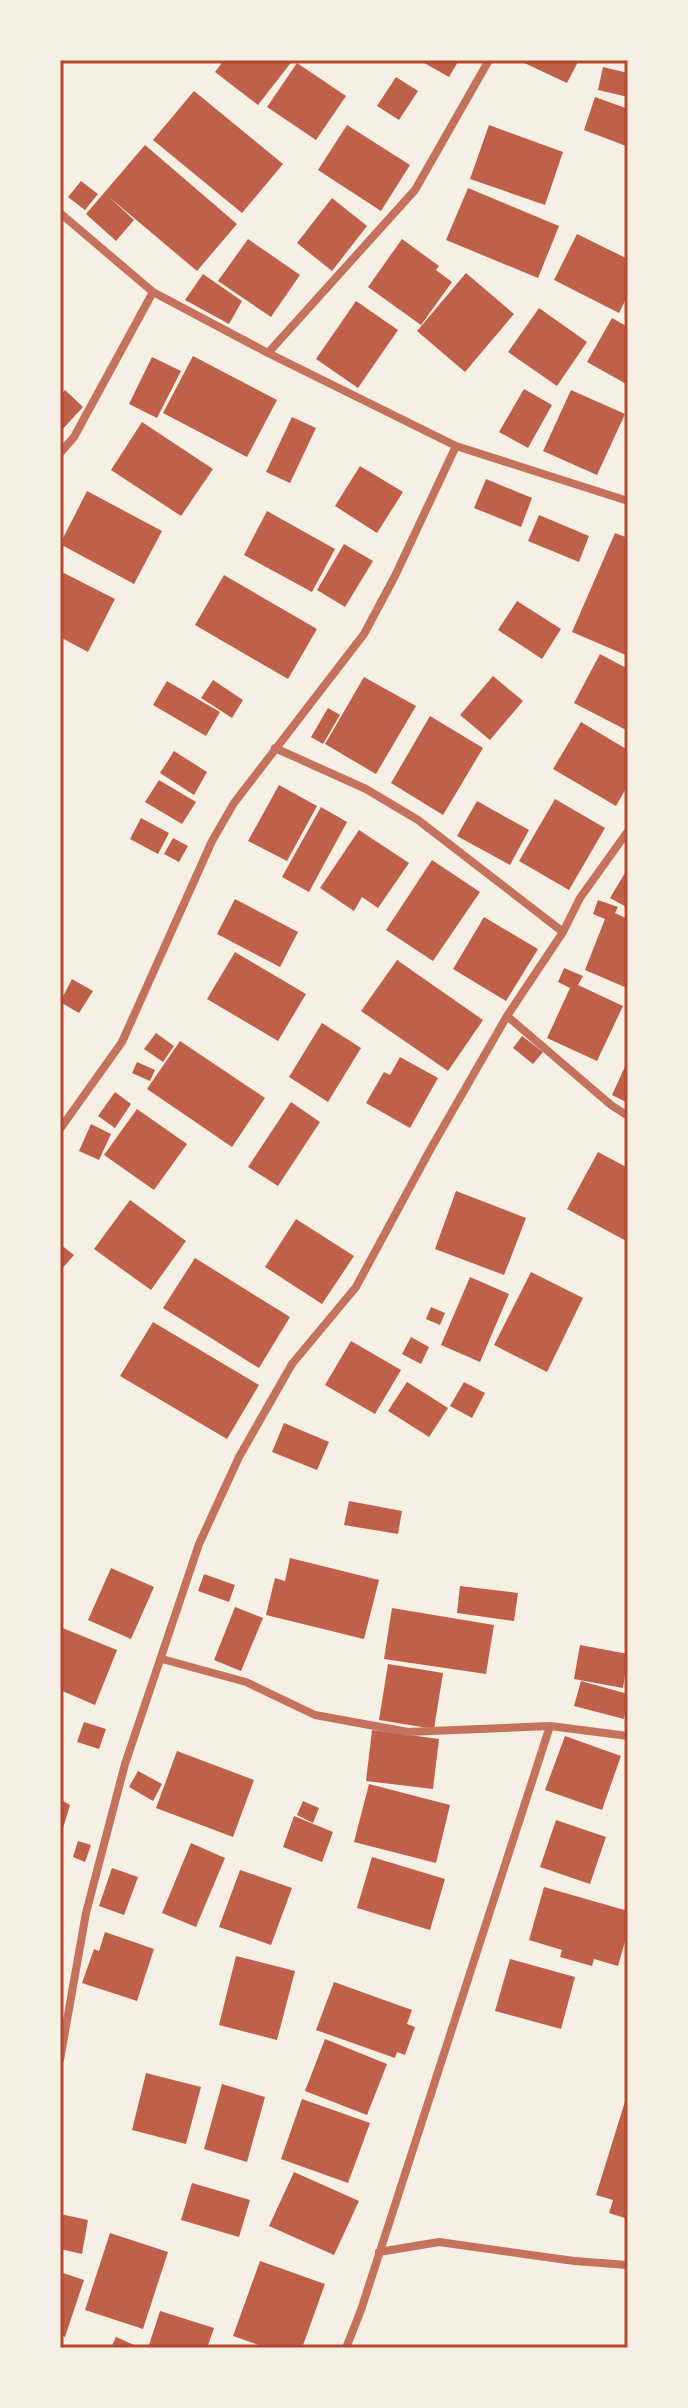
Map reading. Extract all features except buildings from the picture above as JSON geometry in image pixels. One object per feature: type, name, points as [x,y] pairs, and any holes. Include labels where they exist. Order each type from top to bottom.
[{"type":"street","points":[[268,353],[415,190],[489,60]]},
{"type":"street","points":[[60,213],[153,292],[268,353],[456,446],[628,501]]},
{"type":"street","points":[[60,453],[74,437],[153,292]]},
{"type":"street","points":[[60,1129],[122,1042],[212,841],[234,803],[364,634],[456,446]]},
{"type":"street","points":[[275,748],[366,789],[418,820],[563,932]]},
{"type":"street","points":[[60,2060],[86,1913],[125,1764],[199,1544],[239,1457],[292,1364],[356,1287],[507,1016],[563,932],[580,898],[628,831]]},
{"type":"street","points":[[507,1016],[628,1116]]},
{"type":"street","points":[[162,1659],[246,1682],[315,1715],[408,1732],[550,1726],[628,1736]]},
{"type":"street","points":[[346,2348],[550,1726]]},
{"type":"street","points":[[379,2252],[439,2242],[574,2261],[628,2265]]}]
